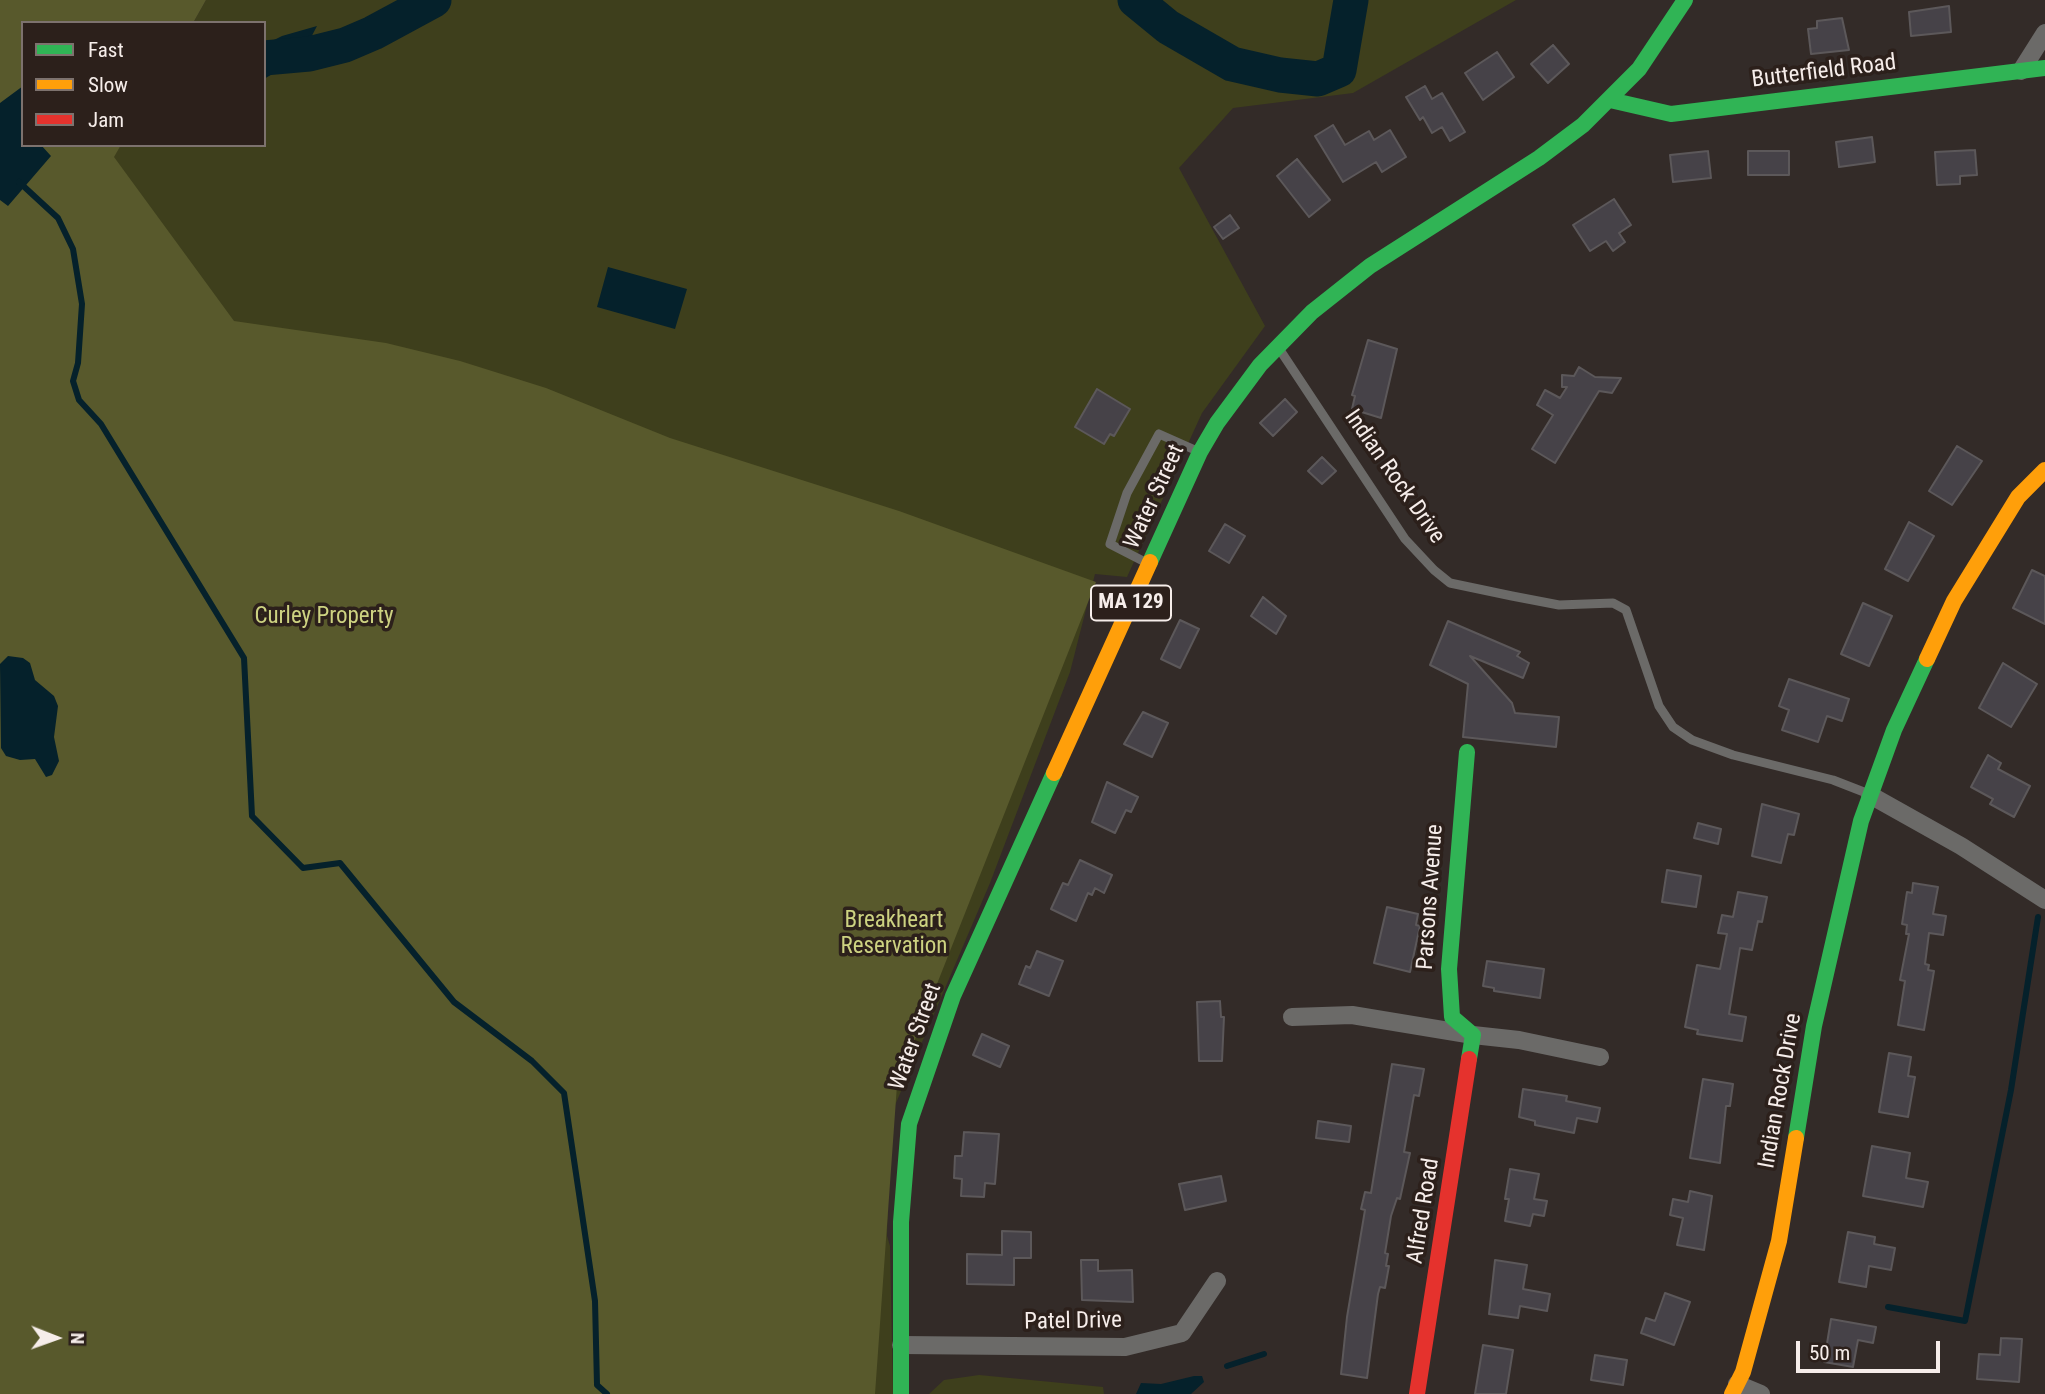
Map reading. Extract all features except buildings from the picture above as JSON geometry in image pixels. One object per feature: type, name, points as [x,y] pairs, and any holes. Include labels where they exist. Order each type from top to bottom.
[{"type":"street","name":"Water Street","points":[[901,1394],[901,1222],[909,1124],[953,996],[1200,452],[1232,402],[1277,346],[1312,312],[1361,272],[1539,158],[1583,125],[1639,69],[1685,0]]},
{"type":"street","points":[[2021,71],[2045,33]]},
{"type":"street","name":"Butterfield Road","points":[[1610,100],[1671,114],[2045,68]]},
{"type":"street","name":"Indian Rock Drive","points":[[1735,1389],[1779,1241],[1814,1026],[1861,821],[1870,794],[1894,730],[1954,601],[2018,497],[2045,470]]},
{"type":"street","name":"Parsons Avenue","points":[[1467,752],[1449,969],[1452,1017],[1473,1035]]},
{"type":"street","points":[[1870,794],[1961,846],[2045,901]]},
{"type":"street","points":[[1292,1017],[1352,1015],[1519,1040],[1600,1057]]},
{"type":"street","name":"Alfred Road","points":[[1417,1394],[1473,1035]]},
{"type":"street","name":"Patel Drive","points":[[901,1345],[1125,1347],[1182,1333],[1217,1281]]},
{"type":"street","points":[[1735,1389],[1761,1394]]},
{"type":"lane","name":"Indian Rock Drive","points":[[1277,346],[1405,539],[1450,583],[1559,605],[1613,603],[1626,610],[1659,706],[1673,727],[1692,740],[1733,755],[1833,779],[1870,794]]},
{"type":"lane","points":[[1148,564],[1110,544],[1127,493],[1159,434],[1200,452]]},
{"type":"green space","name":"Curley Property","points":[[0,0],[206,0],[194,21],[21,21],[21,147],[120,147],[114,157],[234,321],[386,343],[460,361],[546,388],[670,438],[899,511],[1096,582],[897,1085],[875,1394],[0,1394]]},
{"type":"green space","name":"Curley Property","points":[[206,0],[1516,0],[1353,93],[1233,108],[1179,168],[1265,326],[1202,413],[1127,577],[1095,574],[1070,672],[990,883],[890,1117],[887,1236],[890,1246],[893,1394],[0,1394],[0,71],[21,139],[21,147],[114,156],[120,147],[266,147],[266,21],[194,21]]},
{"type":"green space","points":[[979,1375],[1103,1387],[1104,1394],[929,1394],[944,1380]]},
{"type":"water","points":[[317,26],[306,47],[294,61],[266,78],[266,44],[282,36]]},
{"type":"water","points":[[21,87],[21,147],[43,147],[51,156],[8,206],[0,200],[0,103]]},
{"type":"water","points":[[608,267],[687,289],[675,329],[597,307]]},
{"type":"water","points":[[8,656],[23,658],[30,663],[35,680],[54,696],[58,706],[54,737],[59,761],[52,775],[46,777],[35,759],[20,760],[6,756],[1,748],[0,664]]},
{"type":"water","points":[[1202,1376],[1204,1382],[1191,1394],[1136,1394],[1141,1383],[1161,1384]]},
{"type":"waterway","points":[[266,58],[309,54],[345,45],[434,0]]},
{"type":"waterway","points":[[1135,0],[1168,27],[1232,64],[1280,75],[1318,79],[1339,70],[1351,0]]},
{"type":"waterway","points":[[19,182],[58,218],[73,249],[82,304],[78,363],[73,381],[79,400],[101,424],[244,658],[252,816],[303,868],[340,863],[454,1002],[532,1061],[564,1093],[595,1301],[597,1385],[607,1394]]},
{"type":"waterway","points":[[1888,1307],[1965,1321],[2011,1090],[2038,917]]},
{"type":"waterway","points":[[1227,1366],[1264,1354]]},
{"type":"traffic: fast","points":[[1150,562],[1200,452],[1217,423],[1260,365],[1312,312],[1370,266],[1539,158],[1583,125],[1639,69],[1685,0]]},
{"type":"traffic: fast","points":[[1610,100],[1671,114],[2045,68]]},
{"type":"traffic: fast","points":[[1796,1138],[1814,1026],[1861,821],[1894,730],[1927,659]]},
{"type":"traffic: fast","points":[[1467,752],[1449,969],[1452,1017],[1473,1035],[1469,1059]]},
{"type":"traffic: fast","points":[[901,1394],[901,1222],[909,1124],[953,996],[1054,773]]},
{"type":"traffic: slow","points":[[1927,659],[1954,601],[2018,497],[2045,470]]},
{"type":"traffic: slow","points":[[1054,773],[1150,562]]},
{"type":"traffic: slow","points":[[1732,1394],[1743,1372],[1779,1241],[1796,1138]]},
{"type":"traffic: jam","points":[[1417,1394],[1469,1059]]},
{"type":"park label","name":"Breakheart Reservation","points":[[894,934]]}]
